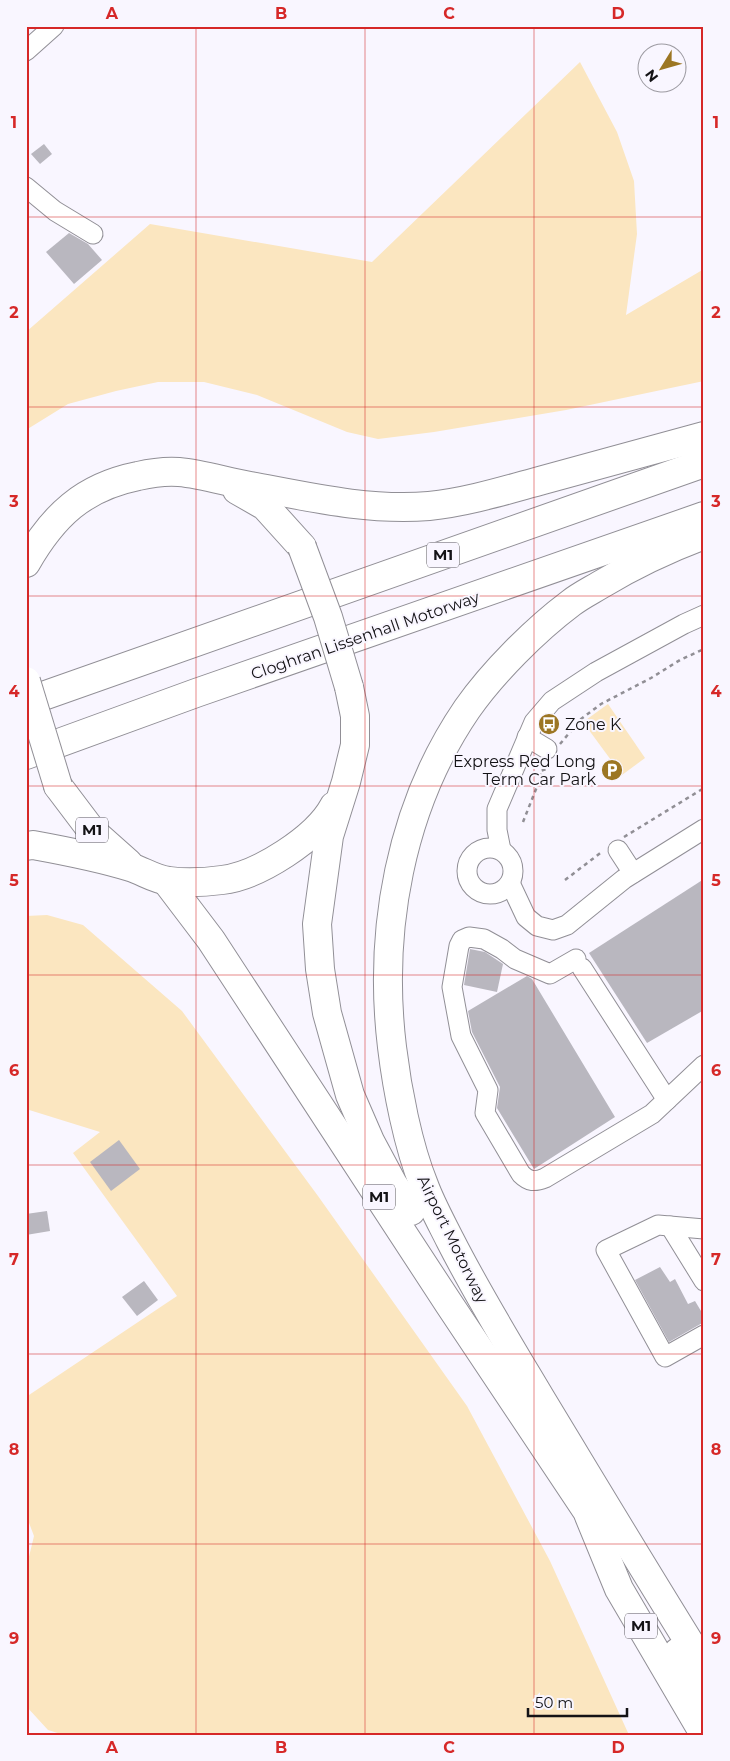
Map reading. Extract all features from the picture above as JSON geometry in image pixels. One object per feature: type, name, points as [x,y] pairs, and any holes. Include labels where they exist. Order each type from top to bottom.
[{"type":"highway","name":"M1","points":[[26,563],[39,542],[65,511],[90,492],[111,483],[149,474],[179,472],[336,502],[396,507],[430,506],[503,491],[704,436]]},
{"type":"highway","name":"M1","points":[[26,702],[704,463]]},
{"type":"highway","name":"M1","points":[[223,481],[265,506],[302,547],[328,617],[349,687],[355,716],[355,745],[346,782],[329,836],[317,924],[320,969],[327,1012],[350,1095],[370,1141],[393,1184],[622,1535]]},
{"type":"highway","name":"Cloghran Lissenhall Motorway","points":[[26,755],[196,693],[704,516]]},
{"type":"highway","name":"Airport Motorway","points":[[704,536],[630,566],[572,602],[532,636],[491,680],[467,710],[442,753],[421,797],[407,840],[396,883],[388,959],[388,1012],[396,1079],[423,1184],[477,1293],[622,1535],[704,1666]]},
{"type":"highway","name":"M1","points":[[26,680],[58,786],[92,831],[132,868]]},
{"type":"highway","name":"M1","points":[[26,846],[85,854],[132,868],[167,882],[224,880],[252,871],[278,858],[305,839],[329,815],[346,782]]},
{"type":"highway","name":"Airport Motorway","points":[[167,882],[211,940],[588,1514],[637,1584],[704,1693]]},
{"type":"highway","name":"M1","points":[[588,1514],[619,1589],[704,1734]]},
{"type":"street","points":[[26,51],[54,26]]},
{"type":"street","points":[[26,187],[55,211],[93,234]]},
{"type":"street","points":[[501,850],[497,830],[497,809],[534,722],[552,700],[596,672],[704,615]]},
{"type":"street","points":[[527,737],[552,752]]},
{"type":"street","points":[[510,883],[526,917],[537,926],[553,930],[568,925],[633,873],[704,829]]},
{"type":"street","points":[[616,845],[633,873]]},
{"type":"street","points":[[494,848],[501,850],[507,854],[514,868],[510,883],[506,889],[499,893],[491,894],[477,890],[468,878],[469,862],[479,851],[494,848]]},
{"type":"street","points":[[666,1100],[579,963],[550,974],[515,959],[502,948],[484,939],[469,937],[462,940],[459,946],[452,986],[461,1036],[488,1090],[485,1113],[520,1174],[527,1180],[536,1181],[545,1178],[652,1114],[704,1065]]},
{"type":"street","points":[[704,1229],[658,1224],[606,1250],[665,1357],[704,1335]]},
{"type":"street","points":[[670,1226],[704,1280]]},
{"type":"path","points":[[523,822],[540,779],[540,772],[547,769],[552,752],[581,719],[601,704],[651,678],[681,659],[704,649]]},
{"type":"path","points":[[565,880],[704,788]]},
{"type":"shaded area","points":[[580,62],[617,132],[634,181],[637,234],[626,315],[704,269],[704,381],[566,410],[434,432],[378,439],[347,432],[257,395],[204,382],[158,382],[68,404],[26,430],[26,332],[150,224],[372,262]]},
{"type":"shaded area","points":[[608,704],[645,758],[622,775],[583,722]]},
{"type":"shaded area","points":[[47,915],[83,925],[182,1011],[318,1196],[467,1406],[550,1561],[629,1735],[64,1735],[48,1730],[26,1706],[26,1569],[34,1536],[26,1515],[26,1397],[177,1296],[73,1153],[100,1132],[26,1109],[26,916]]},
{"type":"building","points":[[44,144],[52,154],[40,164],[31,154]]},
{"type":"building","points":[[69,233],[88,244],[102,260],[74,284],[46,252]]},
{"type":"building","points":[[704,879],[704,1010],[647,1043],[589,953]]},
{"type":"building","points":[[470,949],[485,952],[503,964],[497,992],[464,985]]},
{"type":"building","points":[[527,976],[532,979],[615,1117],[534,1169],[497,1108],[500,1087],[472,1032],[468,1011]]},
{"type":"building","points":[[119,1140],[140,1169],[111,1191],[90,1162]]},
{"type":"building","points":[[47,1211],[50,1231],[26,1235],[26,1214]]},
{"type":"building","points":[[660,1267],[670,1282],[675,1279],[688,1304],[695,1301],[704,1316],[704,1322],[669,1342],[635,1280]]},
{"type":"building","points":[[144,1281],[158,1300],[137,1316],[122,1297]]},
{"type":"place","name":"Zone K","points":[[549,724]]},
{"type":"place","name":"Express Red Long Term Car Park","points":[[612,770]]}]
